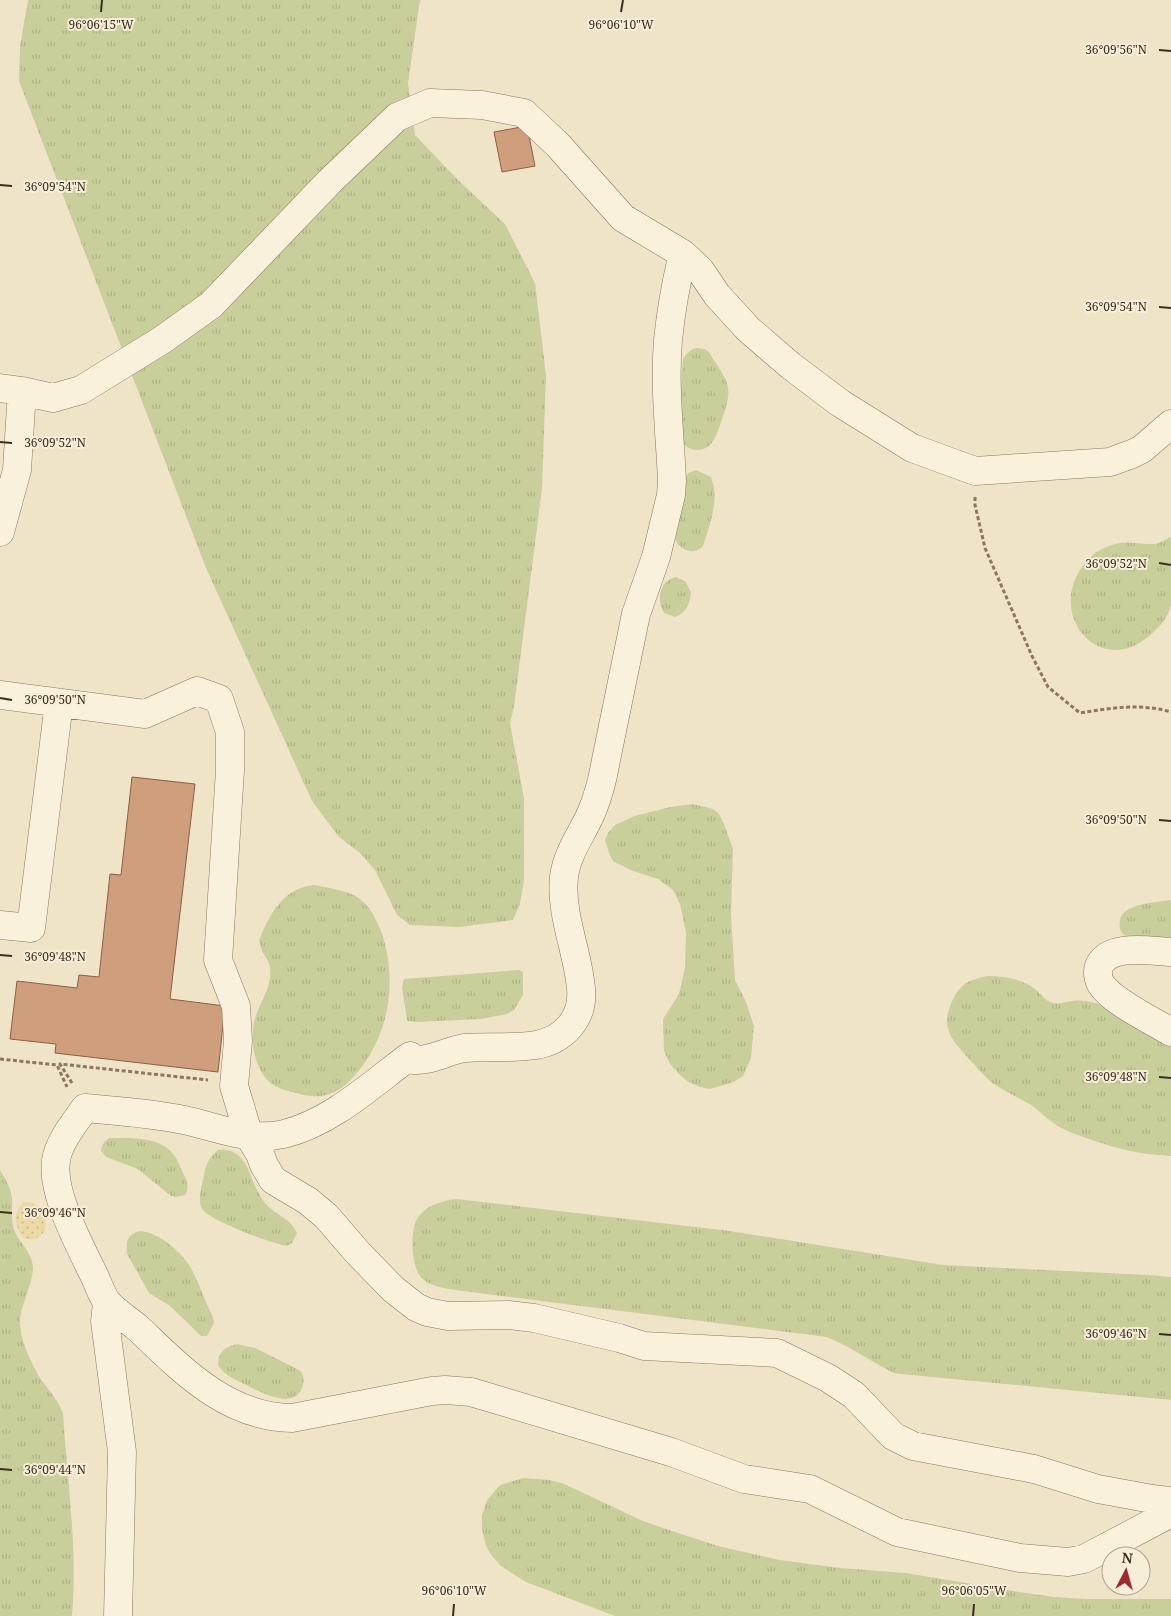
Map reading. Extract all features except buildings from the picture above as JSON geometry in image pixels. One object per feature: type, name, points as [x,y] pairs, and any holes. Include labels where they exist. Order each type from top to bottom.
[{"type":"lane","points":[[0,532],[17,470],[11,390],[53,398],[81,390],[162,340],[211,305],[330,181],[397,117],[430,102],[482,105],[524,113],[558,145],[623,218],[683,254],[700,270],[717,295],[748,329],[791,366],[840,404],[912,448],[975,471],[1110,462],[1142,448],[1171,424]]},
{"type":"lane","points":[[683,254],[676,281],[668,341],[667,375],[671,495],[656,557],[636,614],[603,780],[592,811],[570,855],[566,868],[563,891],[565,911],[581,989],[579,1010],[574,1022],[559,1037],[536,1045],[464,1048],[423,1060],[414,1060],[410,1056],[348,1103],[311,1124],[284,1134],[249,1136],[182,1120],[85,1108],[68,1132],[57,1155],[56,1174],[58,1192],[68,1218],[107,1303],[133,1323],[206,1389],[239,1406],[278,1417],[292,1418],[432,1391],[471,1392],[672,1452],[744,1479],[810,1489],[897,1532],[1026,1559],[1068,1562],[1084,1559],[1171,1513]]},
{"type":"lane","points":[[0,695],[145,714],[197,691],[218,699],[230,732],[230,770],[218,960],[236,1006],[238,1041],[234,1086],[249,1136],[272,1180],[308,1201],[326,1216],[358,1254],[393,1289],[416,1307],[427,1312],[448,1316],[534,1318],[603,1334],[644,1346],[777,1354],[828,1378],[848,1391],[867,1407],[893,1436],[913,1446],[1034,1469],[1098,1489],[1171,1501]]},
{"type":"lane","points":[[0,925],[31,928],[59,703]]},
{"type":"lane","points":[[1171,952],[1134,950],[1116,952],[1103,960],[1098,968],[1098,975],[1101,984],[1111,995],[1171,1032]]},
{"type":"lane","points":[[107,1303],[105,1321],[122,1452],[118,1616]]},
{"type":"path","points":[[975,471],[975,504],[985,548],[1032,656],[1048,687],[1080,713],[1117,707],[1157,708],[1171,712]]},
{"type":"path","points":[[0,1059],[57,1065],[68,1088]]},
{"type":"path","points":[[75,1090],[60,1064],[216,1081]]},
{"type":"green space","points":[[28,0],[420,0],[408,83],[415,135],[459,181],[505,224],[535,283],[546,375],[542,489],[514,707],[510,723],[524,798],[524,880],[520,904],[513,920],[459,927],[410,925],[397,915],[375,870],[360,853],[339,837],[312,801],[206,568],[19,81],[20,46]]},
{"type":"green space","points":[[697,348],[705,349],[709,352],[724,377],[728,390],[726,407],[714,439],[708,447],[698,450],[687,447],[684,444],[681,403],[683,360],[689,352]]},
{"type":"green space","points":[[696,470],[711,477],[715,494],[711,520],[703,546],[695,551],[690,551],[681,548],[678,544],[675,528],[684,480],[688,473]]},
{"type":"green space","points":[[1171,537],[1171,605],[1163,622],[1149,636],[1129,648],[1110,650],[1093,643],[1080,631],[1072,614],[1071,594],[1078,573],[1095,553],[1109,546],[1126,543],[1156,544]]},
{"type":"green space","points":[[676,577],[685,581],[691,592],[687,607],[675,617],[664,613],[660,597],[666,582]]},
{"type":"green space","points":[[693,804],[713,809],[719,814],[733,849],[731,914],[735,980],[746,1002],[754,1026],[751,1058],[743,1076],[734,1082],[710,1089],[688,1082],[670,1064],[664,1051],[663,1019],[679,994],[685,968],[686,933],[680,904],[673,890],[658,879],[633,871],[613,861],[605,840],[615,825],[635,816],[670,807]]},
{"type":"green space","points":[[314,885],[351,894],[365,903],[381,931],[386,949],[390,987],[388,1006],[383,1024],[377,1042],[368,1059],[343,1087],[331,1094],[322,1096],[287,1091],[269,1082],[257,1062],[253,1048],[255,1017],[270,979],[269,963],[262,951],[259,940],[273,912],[286,897],[303,887]]},
{"type":"green space","points":[[1171,900],[1171,937],[1130,938],[1124,935],[1120,929],[1121,917],[1129,909],[1144,904]]},
{"type":"green space","points":[[519,970],[523,972],[523,995],[514,1010],[507,1014],[481,1019],[407,1021],[402,987],[404,979]]},
{"type":"green space","points":[[988,976],[1019,980],[1035,989],[1053,1003],[1079,1001],[1102,1005],[1122,1013],[1171,1040],[1171,1156],[1128,1150],[1097,1142],[1067,1131],[1053,1123],[1031,1105],[988,1080],[954,1041],[950,1035],[947,1021],[951,1004],[961,987],[970,981]]},
{"type":"green space","points":[[109,1138],[144,1139],[161,1144],[168,1149],[177,1159],[187,1181],[188,1187],[185,1195],[171,1196],[138,1169],[106,1157],[101,1151],[104,1143]]},
{"type":"green space","points":[[218,1150],[231,1151],[242,1159],[262,1199],[270,1208],[287,1220],[297,1233],[292,1243],[287,1246],[256,1237],[229,1226],[208,1215],[203,1210],[200,1204],[200,1196],[207,1164]]},
{"type":"green space","points":[[0,1170],[8,1183],[11,1194],[13,1228],[31,1258],[33,1269],[20,1318],[22,1339],[34,1368],[63,1413],[73,1540],[74,1591],[72,1616],[0,1616]]},
{"type":"green space","points":[[457,1199],[730,1231],[943,1265],[1171,1277],[1171,1400],[893,1373],[827,1337],[455,1290],[436,1286],[423,1279],[417,1270],[412,1246],[414,1229],[419,1216],[426,1209],[441,1202]]},
{"type":"green space","points":[[140,1231],[155,1235],[170,1244],[188,1263],[213,1317],[214,1323],[207,1336],[201,1336],[170,1306],[149,1293],[127,1254],[126,1246],[128,1239]]},
{"type":"green space","points":[[237,1344],[255,1348],[299,1370],[304,1380],[300,1392],[295,1397],[288,1399],[280,1398],[263,1393],[228,1375],[218,1365],[219,1357],[226,1349]]},
{"type":"green space","points":[[523,1478],[562,1483],[643,1521],[718,1546],[780,1560],[840,1568],[906,1573],[1054,1597],[1171,1599],[1171,1616],[615,1616],[526,1582],[501,1566],[492,1556],[486,1546],[482,1529],[482,1515],[487,1500],[500,1485]]},
{"type":"sand","points":[[24,1202],[36,1204],[45,1217],[46,1223],[43,1234],[33,1240],[23,1238],[16,1224],[16,1215]]}]
